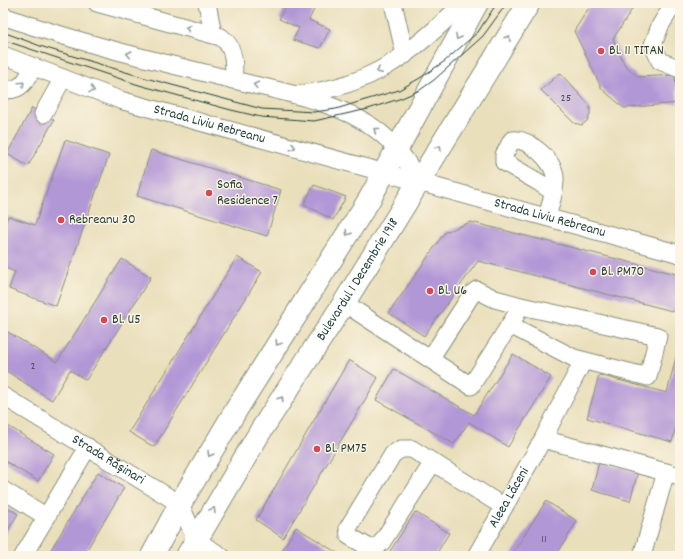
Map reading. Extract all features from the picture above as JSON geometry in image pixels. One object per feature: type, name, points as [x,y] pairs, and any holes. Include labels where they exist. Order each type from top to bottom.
[{"type":"main road","points":[[152,556],[180,504],[236,410],[365,207],[477,3]]},
{"type":"main road","name":"Bulevardul 1 Decembrie 1918","points":[[191,548],[260,432],[344,303],[529,3]]},
{"type":"street","points":[[97,3],[122,6],[213,34],[226,40],[233,61],[233,80]]},
{"type":"street","points":[[207,3],[213,34]]},
{"type":"street","points":[[393,3],[405,55]]},
{"type":"street","points":[[293,95],[344,86],[365,78],[405,55],[438,28],[463,3]]},
{"type":"street","points":[[674,3],[660,26],[653,45],[660,61],[680,69]]},
{"type":"street","points":[[3,16],[95,46],[293,95],[336,109],[362,120],[375,128],[397,149],[419,181]]},
{"type":"street","name":"Strada Liviu Rebreanu","points":[[3,56],[120,100],[680,254]]},
{"type":"street","points":[[3,89],[12,90],[20,87],[28,78],[33,67]]},
{"type":"street","points":[[43,114],[63,78]]},
{"type":"street","points":[[547,217],[553,192]]},
{"type":"street","points":[[430,359],[474,292],[482,291],[495,299],[522,306],[658,336],[648,377],[583,361],[566,354],[510,325]]},
{"type":"street","points":[[344,303],[471,386],[522,306]]},
{"type":"street","name":"Aleea Lăceni","points":[[476,556],[543,439],[583,361]]},
{"type":"street","name":"Strada Rășinari","points":[[3,396],[180,504]]},
{"type":"street","points":[[543,439],[673,474],[642,556]]},
{"type":"street","points":[[23,556],[88,447]]},
{"type":"street","points":[[433,462],[382,542],[376,548],[368,547],[349,536],[348,528],[393,454],[401,449],[412,449],[433,462],[504,507]]},
{"type":"street","points":[[3,490],[47,517]]},
{"type":"street","points":[[180,504],[191,548],[221,556]]},
{"type":"building","points":[[287,3],[317,3],[309,20],[330,29],[320,48],[293,40],[299,28],[279,19]]},
{"type":"building","name":"Bl. 11 TITAN","points":[[592,3],[636,3],[613,39],[624,64],[638,77],[675,75],[678,103],[624,108],[602,89],[574,31]]},
{"type":"building","points":[[560,73],[590,106],[588,120],[582,125],[574,123],[541,90]]},
{"type":"building","points":[[32,108],[54,120],[28,166],[7,154]]},
{"type":"building","name":"Rebreanu 30","points":[[65,140],[109,155],[56,306],[9,289],[15,272],[3,267],[3,229],[8,216],[35,225]]},
{"type":"building","name":"Sofia Residence 7","points":[[151,150],[281,190],[267,236],[137,196]]},
{"type":"building","points":[[314,185],[346,197],[333,220],[304,204]]},
{"type":"building","points":[[471,222],[680,275],[680,313],[478,261],[424,336],[389,313],[445,232]]},
{"type":"building","points":[[237,257],[262,272],[154,447],[129,432]]},
{"type":"building","name":"Bl. U5","points":[[122,259],[151,277],[86,380],[70,370],[52,400],[3,369],[3,329],[57,362]]},
{"type":"building","points":[[679,345],[680,411],[672,442],[587,418],[599,375],[667,393]]},
{"type":"building","points":[[513,354],[551,377],[508,447],[469,422],[454,444],[376,400],[394,369],[474,415]]},
{"type":"building","name":"Bl. PM75","points":[[349,360],[378,378],[283,538],[256,520]]},
{"type":"building","points":[[3,423],[54,454],[38,481],[3,460]]},
{"type":"building","points":[[599,462],[638,472],[630,501],[592,490]]},
{"type":"building","points":[[98,472],[124,488],[83,556],[47,556]]},
{"type":"building","points":[[546,501],[577,521],[556,556],[511,556]]},
{"type":"building","points":[[3,505],[18,514],[3,538]]},
{"type":"building","points":[[415,512],[449,533],[435,556],[387,556]]},
{"type":"building","points":[[296,527],[342,556],[284,556],[280,554]]},
{"type":"tram line","points":[[3,32],[43,47],[142,77],[262,109],[314,112],[336,109],[399,90],[420,78],[445,61],[478,32],[497,3]]},
{"type":"tram line","points":[[3,40],[139,85],[231,110],[261,117],[314,121],[368,109],[402,98],[420,90],[434,80],[483,36],[507,3]]},
{"type":"place","name":"Bl. 11 TITAN","points":[[601,51]]},
{"type":"place","name":"Sofia Residence 7","points":[[209,193]]},
{"type":"place","name":"Rebreanu 30","points":[[61,220]]},
{"type":"place","name":"Bl. PM70","points":[[593,272]]},
{"type":"place","name":"Bl. U6","points":[[430,291]]},
{"type":"place","name":"Bl. U5","points":[[104,320]]},
{"type":"place","name":"Bl. PM75","points":[[317,449]]}]
